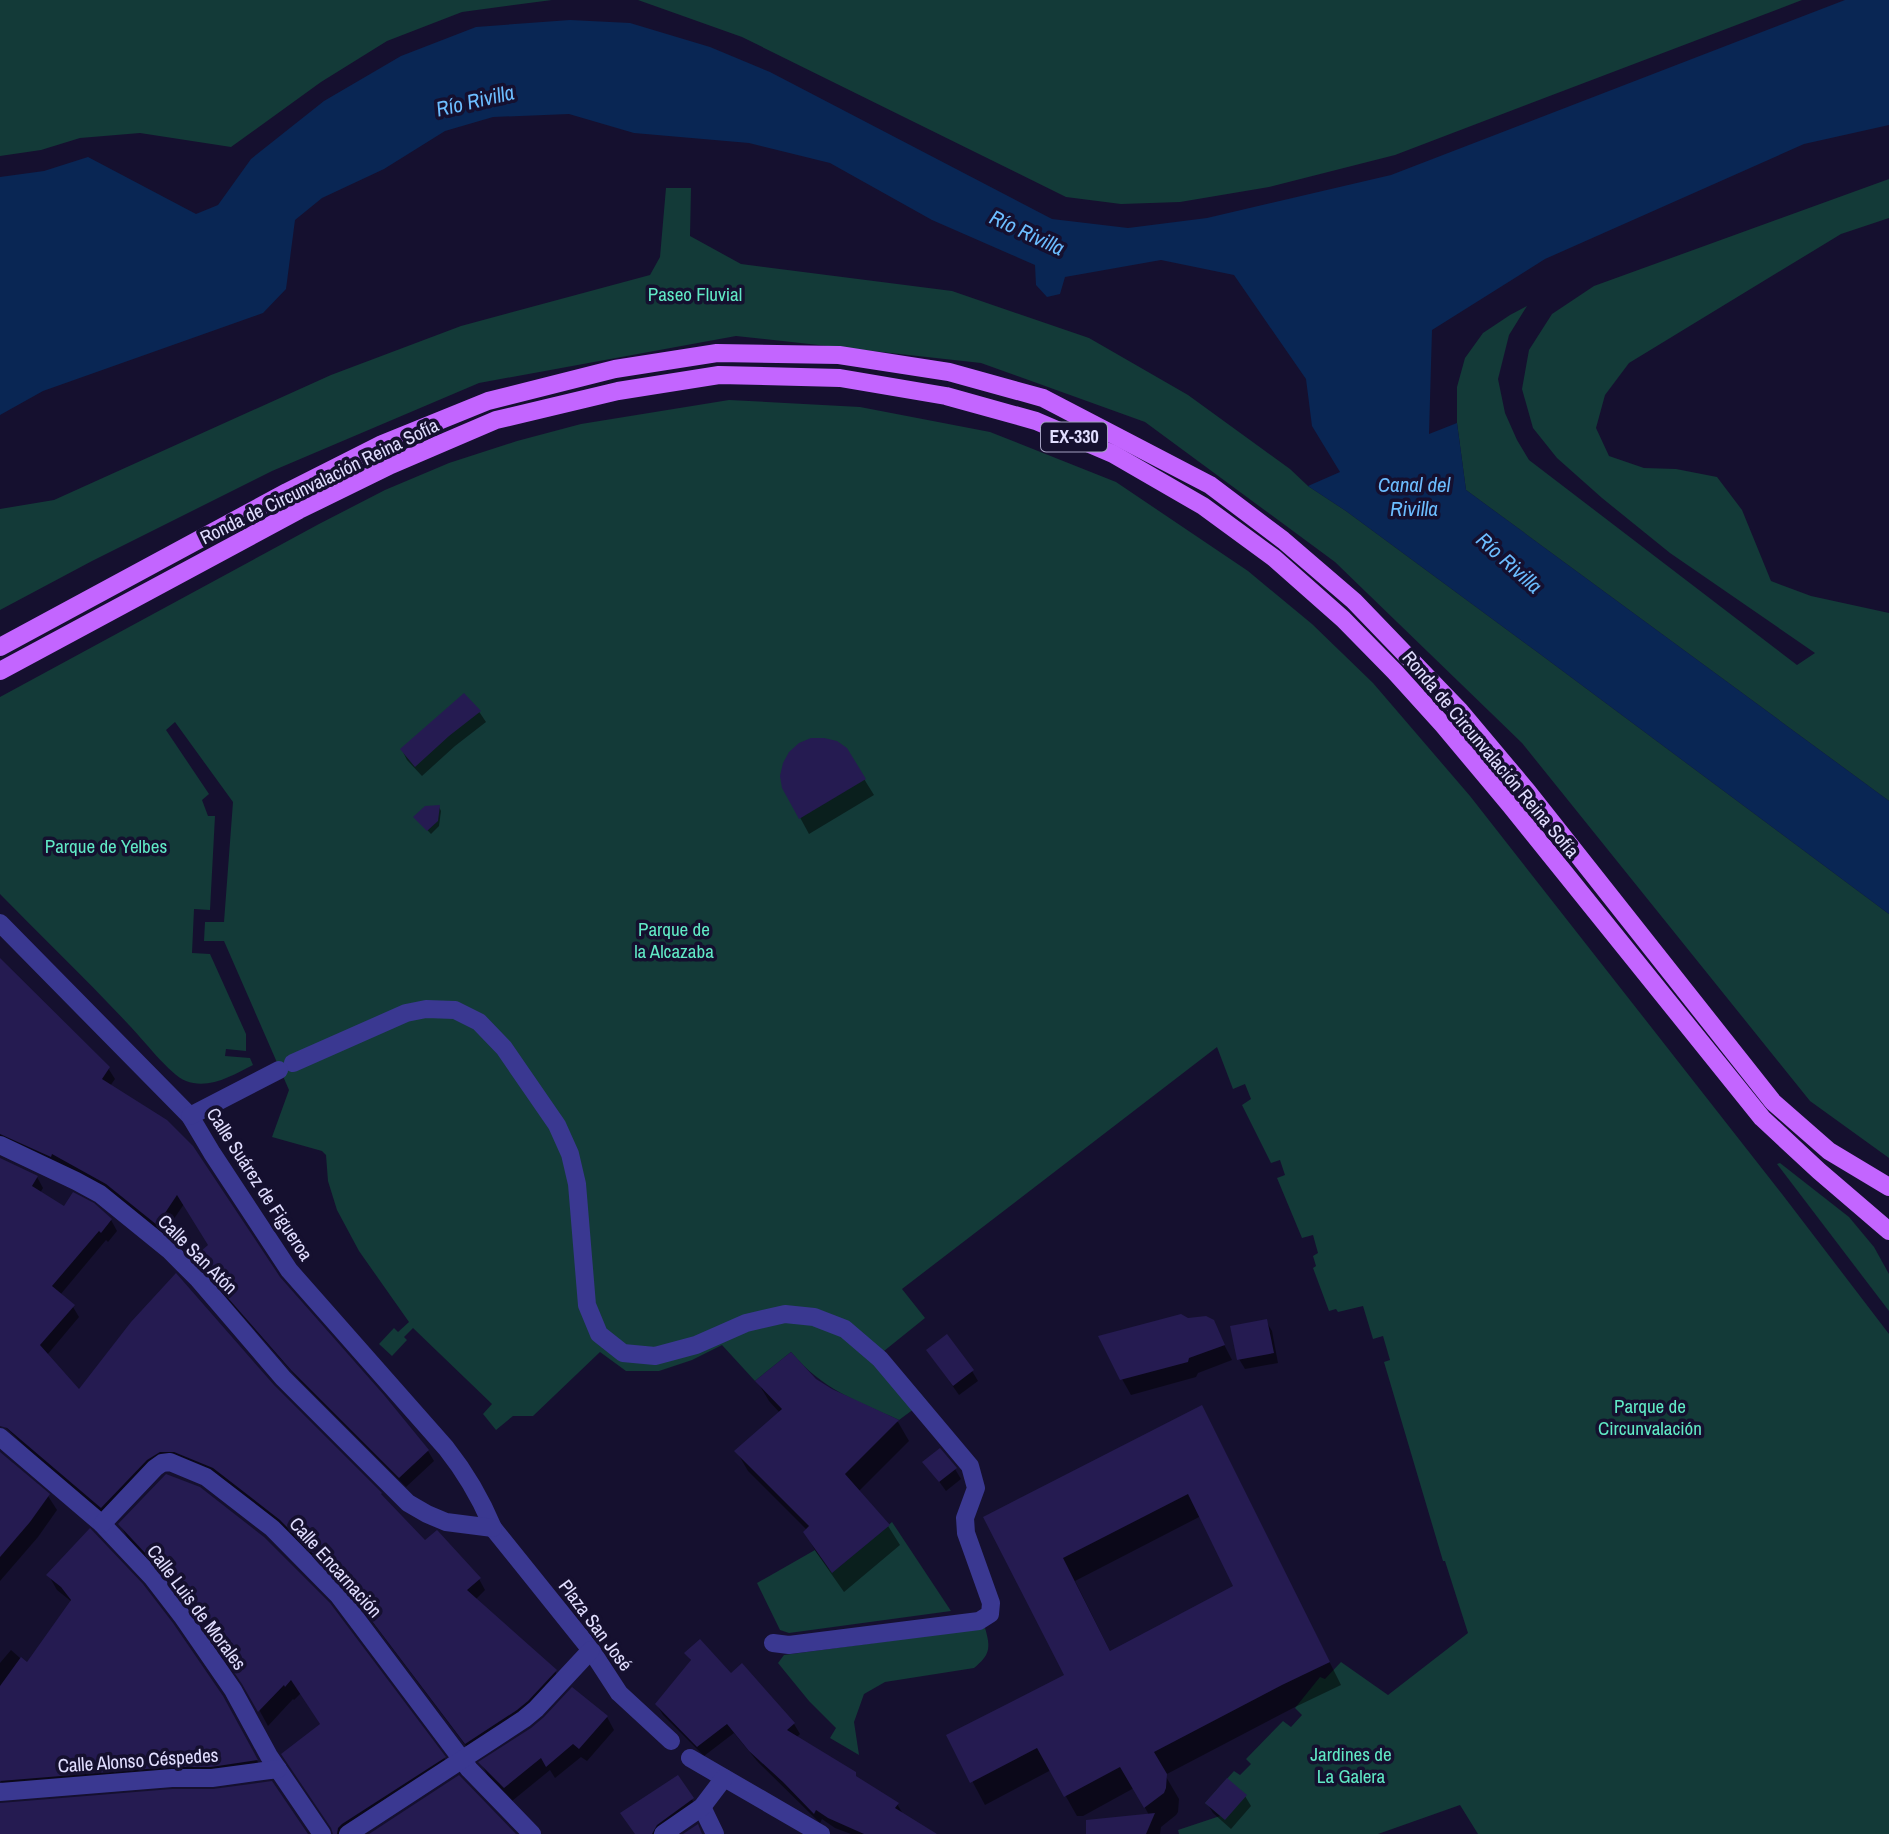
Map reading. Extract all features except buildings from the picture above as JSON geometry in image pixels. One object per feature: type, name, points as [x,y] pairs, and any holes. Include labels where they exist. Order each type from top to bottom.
[{"type":"main road","name":"Ronda de Circunvalación Reina Sofía","points":[[0,647],[275,498],[382,444],[488,401],[615,369],[717,353],[839,355],[949,372],[1029,394],[1054,404],[1210,485],[1283,540],[1354,601],[1461,711],[1773,1102],[1829,1151],[1889,1187]]},
{"type":"main road","name":"Ronda de Circunvalación Reina Sofía","points":[[0,671],[310,504],[391,465],[496,420],[618,391],[719,375],[840,378],[946,396],[1036,421],[1113,454],[1203,506],[1273,558],[1342,619],[1443,725],[1762,1118],[1889,1231]]},
{"type":"street","name":"Calle Suárez de Figueroa","points":[[0,923],[190,1116],[289,1270],[446,1448]]},
{"type":"street","points":[[190,1116],[286,1066],[406,1013],[426,1009],[455,1010],[479,1022],[504,1048],[557,1125],[570,1154],[577,1184],[587,1305],[599,1334],[623,1353],[655,1356],[696,1345],[746,1323],[785,1314],[814,1317],[845,1329],[880,1359],[970,1466],[976,1488],[965,1518],[966,1533],[991,1603],[990,1614],[979,1621],[789,1645],[773,1643]]},
{"type":"street","name":"Calle San Atón","points":[[0,1145],[100,1194],[169,1250],[198,1279],[283,1378],[408,1503],[446,1522],[493,1528]]},
{"type":"street","name":"Calle Luis de Morales","points":[[0,1437],[102,1524],[135,1557],[182,1616],[233,1690],[278,1769],[322,1834]]},
{"type":"street","name":"Plaza San José","points":[[446,1448],[459,1464],[493,1528],[592,1650],[619,1693],[671,1741]]},
{"type":"street","name":"Calle Encarnación","points":[[102,1524],[162,1463],[178,1464],[206,1477],[272,1528],[339,1596],[469,1769],[533,1834]]},
{"type":"street","points":[[348,1834],[530,1714],[592,1650]]},
{"type":"street","points":[[690,1758],[821,1834]]},
{"type":"street","name":"Calle Alonso Céspedes","points":[[0,1792],[212,1777],[278,1769]]},
{"type":"street","points":[[663,1834],[702,1807],[724,1778]]},
{"type":"street","points":[[702,1807],[715,1834]]},
{"type":"green space","points":[[0,0],[552,0],[462,12],[387,41],[321,82],[231,147],[140,133],[80,138],[41,150],[0,156]]},
{"type":"green space","points":[[638,0],[1802,0],[1395,155],[1269,187],[1180,202],[1121,204],[1066,197],[742,37]]},
{"type":"green space","points":[[1889,179],[1889,218],[1841,234],[1629,363],[1605,395],[1596,428],[1609,456],[1644,468],[1676,469],[1717,477],[1742,510],[1771,581],[1811,596],[1889,613],[1889,801],[1466,490],[1457,423],[1457,387],[1465,358],[1483,333],[1527,306],[1509,335],[1498,379],[1505,413],[1529,460],[1797,665],[1815,653],[1670,553],[1557,458],[1533,428],[1522,389],[1529,350],[1552,314],[1594,286]]},
{"type":"green space","name":"Paseo Fluvial","points":[[666,188],[691,188],[690,236],[741,264],[952,291],[1089,338],[1188,395],[1889,914],[1889,1158],[1810,1101],[1522,743],[1335,562],[1145,422],[981,363],[736,336],[479,383],[272,471],[0,610],[0,509],[54,500],[331,375],[461,326],[650,275],[660,257]]},
{"type":"green space","points":[[729,400],[860,407],[990,432],[1116,482],[1248,571],[1312,624],[1373,683],[1470,796],[1889,1334],[1889,1834],[1478,1834],[1460,1805],[1378,1834],[1179,1834],[1178,1830],[1220,1816],[1205,1803],[1234,1771],[1240,1775],[1251,1764],[1246,1759],[1283,1721],[1291,1727],[1302,1715],[1295,1708],[1320,1677],[1325,1679],[1341,1662],[1388,1695],[1468,1633],[1443,1561],[1384,1362],[1390,1360],[1383,1336],[1373,1339],[1363,1306],[1338,1312],[1336,1309],[1329,1311],[1313,1268],[1316,1266],[1313,1256],[1318,1253],[1313,1235],[1302,1238],[1277,1178],[1285,1175],[1280,1160],[1271,1163],[1242,1105],[1251,1099],[1245,1084],[1233,1089],[1217,1047],[902,1289],[925,1318],[884,1351],[926,1400],[899,1420],[828,1385],[791,1352],[755,1381],[722,1345],[692,1360],[659,1371],[626,1371],[600,1352],[533,1416],[513,1416],[496,1430],[483,1414],[492,1404],[413,1328],[404,1337],[407,1340],[392,1356],[379,1344],[394,1328],[398,1332],[409,1322],[359,1251],[337,1210],[328,1181],[326,1155],[322,1151],[272,1137],[289,1090],[224,941],[204,941],[205,922],[224,922],[233,802],[175,722],[166,730],[209,794],[202,800],[208,816],[215,816],[210,910],[194,909],[192,953],[210,954],[246,1034],[246,1051],[226,1049],[225,1056],[250,1058],[253,1065],[212,1083],[195,1083],[179,1077],[0,894],[0,697],[319,524],[385,490],[449,463],[581,424]]},
{"type":"green space","points":[[1780,1163],[1849,1217],[1874,1247],[1889,1274],[1889,1311],[1777,1164]]},
{"type":"green space","points":[[892,1522],[951,1611],[789,1633],[780,1630],[757,1583],[815,1550],[829,1569],[838,1568]]},
{"type":"green space","points":[[985,1628],[988,1651],[974,1668],[885,1682],[864,1694],[854,1722],[859,1755],[830,1738],[836,1728],[809,1701],[778,1663],[784,1655]]},
{"type":"water","points":[[1845,0],[1889,0],[1889,125],[1804,144],[1545,259],[1432,330],[1429,434],[1457,423],[1466,490],[1889,801],[1889,914],[1346,511],[1308,486],[1340,472],[1312,426],[1306,379],[1234,275],[1161,260],[1065,277],[1060,294],[1047,297],[1036,285],[1035,265],[932,220],[830,163],[749,143],[634,133],[569,114],[493,117],[445,131],[384,169],[322,198],[295,220],[286,289],[263,313],[43,391],[0,415],[0,177],[44,171],[88,157],[196,214],[218,205],[251,159],[324,101],[401,56],[476,27],[570,20],[630,23],[710,47],[770,72],[1052,219],[1128,228],[1207,218],[1391,175]]},
{"type":"water label","name":"Río Rivilla","points":[[475,101]]},
{"type":"water label","name":"Río Rivilla","points":[[1027,233]]},
{"type":"water label","name":"Canal del Rivilla","points":[[1414,497]]},
{"type":"water label","name":"Río Rivilla","points":[[1509,563]]},
{"type":"park label","name":"Parque de Yelbes","points":[[106,846]]},
{"type":"park label","name":"Parque de la Alcazaba","points":[[674,940]]},
{"type":"park label","name":"Parque de Circunvalación","points":[[1650,1417]]},
{"type":"park label","name":"Jardines de La Galera","points":[[1351,1765]]}]
